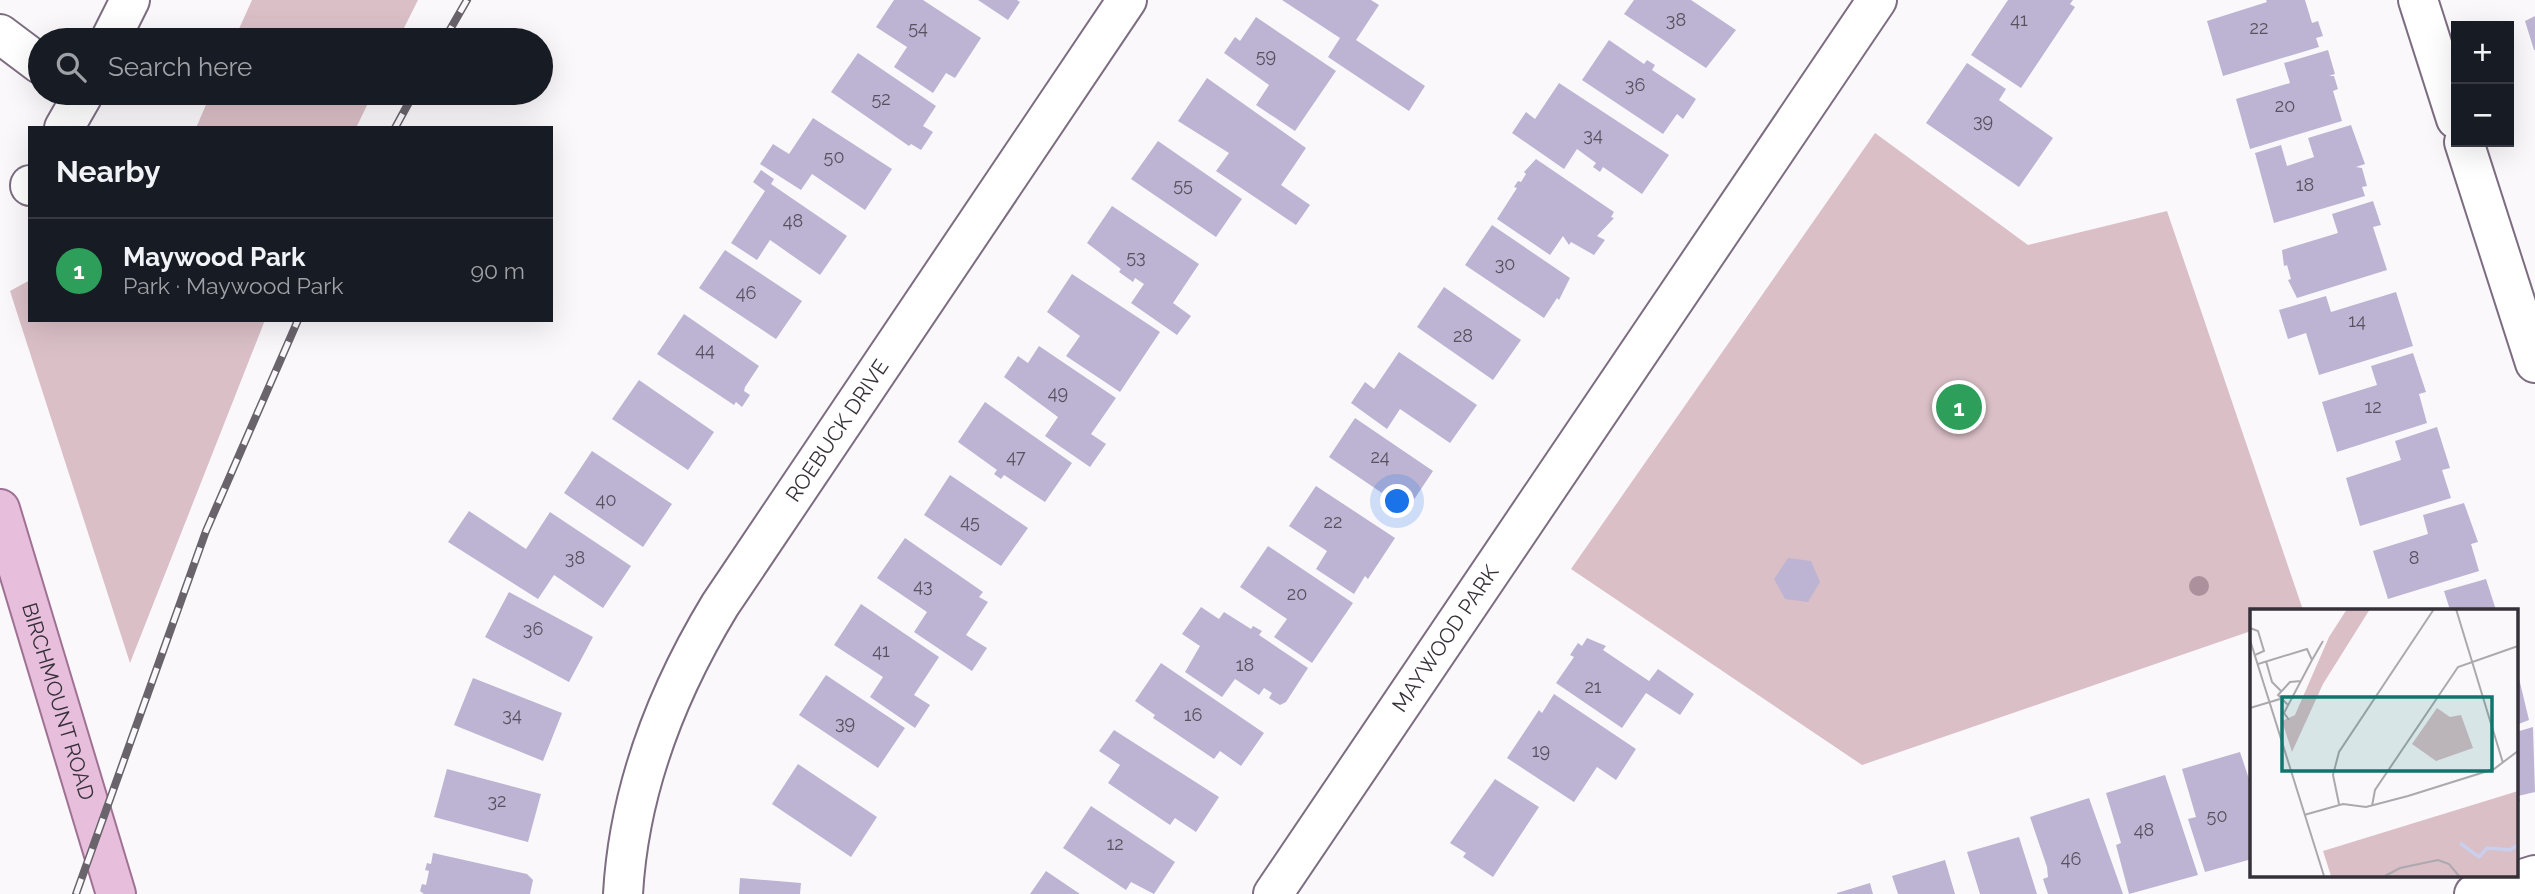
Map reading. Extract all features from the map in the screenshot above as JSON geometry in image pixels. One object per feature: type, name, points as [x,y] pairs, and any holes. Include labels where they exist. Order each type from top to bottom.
[{"type":"main road","name":"BIRCHMOUNT ROAD","points":[[0,509],[116,894]]},
{"type":"street","points":[[116,28],[130,0]]},
{"type":"street","name":"ROEBUCK DRIVE","points":[[623,894],[635,809],[650,751],[686,662],[720,605],[1127,0]]},
{"type":"street","name":"MAYWOOD PARK","points":[[1273,894],[1877,0]]},
{"type":"street","points":[[2418,0],[2451,103]]},
{"type":"street","points":[[0,34],[28,55]]},
{"type":"street","points":[[65,126],[76,105]]},
{"type":"street","points":[[2466,147],[2535,363]]},
{"type":"street","points":[[2474,894],[2535,876]]},
{"type":"shaded area","points":[[252,0],[418,0],[404,28],[239,28]]},
{"type":"shaded area","points":[[206,105],[367,105],[357,126],[197,126]]},
{"type":"shaded area","points":[[1875,133],[2028,245],[2167,211],[2303,609],[2250,609],[2250,631],[1862,765],[1571,569]]},
{"type":"shaded area","points":[[28,281],[28,322],[264,322],[130,663],[10,291]]},
{"type":"building","points":[[894,0],[923,0],[981,38],[955,78],[946,73],[933,93],[894,67],[907,47],[876,27]]},
{"type":"building","points":[[978,0],[1017,0],[1020,2],[1008,20]]},
{"type":"building","points":[[1282,0],[1371,0],[1379,5],[1356,40],[1425,86],[1409,111],[1328,57],[1340,38]]},
{"type":"building","points":[[1634,0],[1691,0],[1736,30],[1706,68],[1624,14]]},
{"type":"building","points":[[2008,0],[2073,0],[2070,4],[2075,7],[2021,88],[1971,55]]},
{"type":"building","points":[[2266,0],[2305,0],[2312,23],[2318,21],[2323,36],[2316,38],[2319,47],[2223,76],[2207,21],[2267,2]]},
{"type":"building","points":[[2535,16],[2535,50],[2534,50],[2525,21]]},
{"type":"building","points":[[1256,17],[1336,71],[1295,131],[1256,105],[1269,85],[1224,53],[1235,37],[1240,41]]},
{"type":"building","points":[[1609,40],[1644,64],[1647,60],[1655,65],[1652,70],[1696,99],[1683,119],[1677,114],[1663,134],[1582,80]]},
{"type":"building","points":[[2328,50],[2335,74],[2329,76],[2334,76],[2338,89],[2333,91],[2342,121],[2250,149],[2236,99],[2290,83],[2284,63]]},
{"type":"building","points":[[858,53],[936,106],[923,126],[933,132],[921,150],[911,144],[909,146],[831,92]]},
{"type":"building","points":[[1967,63],[2006,89],[1999,100],[2053,138],[2019,187],[1926,123]]},
{"type":"building","points":[[1207,78],[1306,148],[1281,185],[1310,205],[1296,225],[1216,171],[1229,153],[1178,121]]},
{"type":"building","points":[[1559,83],[1669,155],[1642,194],[1603,167],[1600,172],[1593,167],[1596,163],[1577,149],[1564,169],[1512,133],[1526,112],[1535,119]]},
{"type":"building","points":[[813,118],[892,169],[865,210],[812,174],[801,190],[760,164],[773,144],[789,154]]},
{"type":"building","points":[[2351,125],[2365,164],[2356,167],[2362,168],[2367,186],[2362,187],[2365,196],[2274,223],[2255,153],[2281,145],[2287,166],[2314,157],[2308,138]]},
{"type":"building","points":[[1158,141],[1242,199],[1216,237],[1131,179]]},
{"type":"building","points":[[1536,159],[1614,212],[1611,217],[1614,218],[1597,236],[1605,240],[1594,255],[1571,242],[1569,245],[1563,236],[1550,255],[1497,219],[1517,188],[1514,187],[1518,181],[1521,182],[1526,174],[1524,172]]},
{"type":"building","points":[[761,170],[774,179],[771,184],[847,236],[820,275],[770,240],[757,260],[731,243],[765,191],[753,182]]},
{"type":"building","points":[[2373,201],[2381,225],[2373,227],[2387,270],[2297,298],[2288,280],[2291,279],[2287,265],[2284,266],[2282,250],[2338,233],[2332,214]]},
{"type":"building","points":[[1112,206],[1199,264],[1173,303],[1191,316],[1177,335],[1131,303],[1144,284],[1135,278],[1133,282],[1119,272],[1121,269],[1087,243]]},
{"type":"building","points":[[1492,225],[1570,278],[1559,300],[1557,298],[1544,318],[1465,265]]},
{"type":"building","points":[[725,250],[802,301],[776,339],[699,288]]},
{"type":"building","points":[[1072,274],[1160,332],[1120,392],[1066,356],[1080,336],[1047,312]]},
{"type":"building","points":[[1444,287],[1521,340],[1493,380],[1417,327]]},
{"type":"building","points":[[2396,292],[2413,346],[2319,375],[2306,333],[2288,339],[2279,310],[2326,296],[2331,312]]},
{"type":"building","points":[[684,314],[759,366],[745,387],[744,391],[750,395],[742,407],[736,402],[734,405],[657,354]]},
{"type":"building","points":[[1039,346],[1116,398],[1091,434],[1106,444],[1090,467],[1045,436],[1058,417],[1004,377],[1018,356],[1028,363]]},
{"type":"building","points":[[1399,352],[1477,405],[1450,443],[1400,409],[1387,429],[1351,403],[1365,382],[1374,389]]},
{"type":"building","points":[[2413,353],[2426,392],[2419,394],[2427,423],[2337,452],[2322,402],[2377,385],[2371,366]]},
{"type":"building","points":[[639,380],[714,432],[688,470],[612,419]]},
{"type":"building","points":[[985,402],[1072,463],[1045,502],[1004,475],[1001,479],[994,474],[997,470],[958,442]]},
{"type":"building","points":[[1355,418],[1433,471],[1407,510],[1329,457]]},
{"type":"building","points":[[2437,427],[2450,468],[2442,470],[2451,498],[2360,526],[2346,478],[2401,460],[2395,441]]},
{"type":"building","points":[[592,451],[672,504],[643,547],[564,493]]},
{"type":"building","points":[[950,475],[1028,528],[1001,566],[924,515]]},
{"type":"building","points":[[1316,486],[1395,538],[1368,579],[1365,576],[1354,594],[1316,569],[1327,551],[1289,526]]},
{"type":"building","points":[[2464,503],[2478,542],[2471,544],[2479,571],[2388,599],[2373,551],[2428,534],[2423,515]]},
{"type":"building","points":[[469,511],[526,549],[550,512],[631,566],[603,608],[554,575],[538,599],[448,542]]},
{"type":"building","points":[[905,538],[983,592],[979,597],[988,602],[966,635],[987,648],[972,671],[914,632],[927,612],[877,578]]},
{"type":"building","points":[[1268,546],[1353,603],[1312,663],[1274,637],[1287,619],[1240,587]]},
{"type":"building","points":[[1788,558],[1811,561],[1820,582],[1808,602],[1785,599],[1774,579]]},
{"type":"building","points":[[2486,579],[2496,609],[2450,609],[2444,591]]},
{"type":"building","points":[[509,592],[593,637],[569,682],[485,637]]},
{"type":"building","points":[[861,604],[939,657],[914,695],[930,705],[915,728],[870,697],[883,677],[834,645]]},
{"type":"building","points":[[1201,607],[1219,619],[1224,612],[1251,629],[1253,626],[1262,631],[1259,635],[1308,668],[1286,702],[1280,705],[1269,698],[1272,693],[1264,688],[1259,695],[1235,679],[1222,697],[1185,672],[1200,646],[1182,634]]},
{"type":"building","points":[[1587,638],[1606,646],[1603,650],[1649,681],[1658,669],[1694,694],[1680,715],[1646,693],[1622,728],[1556,683],[1574,657],[1570,655],[1578,643],[1582,646]]},
{"type":"building","points":[[1161,663],[1264,733],[1241,766],[1220,751],[1214,759],[1153,718],[1155,715],[1135,701]]},
{"type":"building","points":[[2518,674],[2529,720],[2518,724]]},
{"type":"building","points":[[826,675],[905,728],[878,768],[799,715]]},
{"type":"building","points":[[473,678],[562,713],[543,761],[454,725]]},
{"type":"building","points":[[1554,694],[1636,749],[1616,780],[1597,767],[1574,802],[1507,758],[1539,710],[1542,713]]},
{"type":"building","points":[[2533,727],[2535,792],[2518,796],[2518,731]]},
{"type":"building","points":[[1114,730],[1219,797],[1196,832],[1175,818],[1170,825],[1108,783],[1120,765],[1099,751]]},
{"type":"building","points":[[2240,752],[2250,782],[2250,860],[2205,872],[2188,819],[2196,817],[2182,769]]},
{"type":"building","points":[[798,764],[877,817],[851,857],[772,804]]},
{"type":"building","points":[[447,769],[541,794],[528,842],[434,817]]},
{"type":"building","points":[[2165,775],[2198,875],[2129,894],[2116,845],[2121,843],[2106,793]]},
{"type":"building","points":[[1495,779],[1539,807],[1493,877],[1463,857],[1466,853],[1450,843]]},
{"type":"building","points":[[2089,798],[2123,894],[2048,894],[2043,879],[2048,877],[2047,867],[2030,817]]},
{"type":"building","points":[[1091,806],[1175,862],[1154,894],[1131,882],[1126,890],[1063,848]]},
{"type":"building","points":[[2019,837],[2037,894],[1980,894],[1967,852]]},
{"type":"building","points":[[433,853],[527,874],[533,880],[530,894],[424,894],[420,891],[422,884],[426,885],[429,871],[425,870],[427,863],[431,864]]},
{"type":"building","points":[[1945,860],[1955,894],[1898,894],[1892,876]]},
{"type":"building","points":[[1046,871],[1080,894],[1030,894]]},
{"type":"building","points":[[740,878],[801,883],[800,894],[739,894]]},
{"type":"building","points":[[1870,883],[1873,894],[1837,894],[1837,893]]},
{"type":"railway","points":[[451,28],[467,0]]},
{"type":"railway","points":[[396,126],[407,105]]},
{"type":"railway","points":[[76,894],[206,531],[297,322]]},
{"type":"place","name":"Maywood Park","points":[[1959,407]]}]
